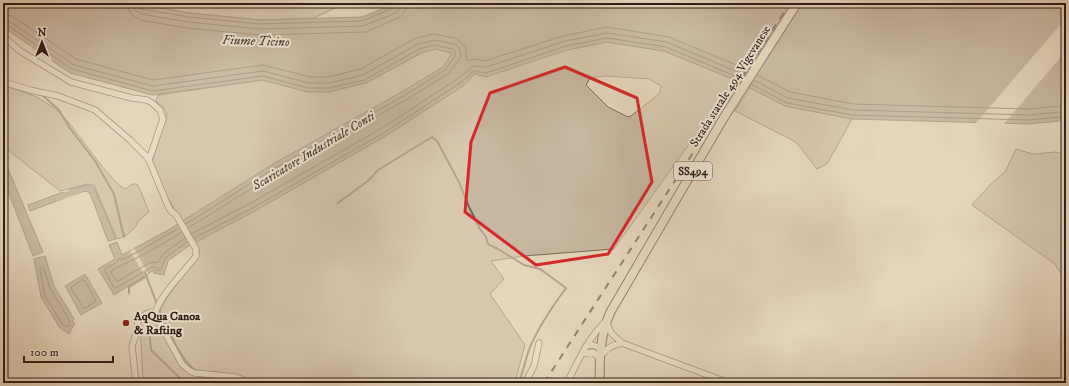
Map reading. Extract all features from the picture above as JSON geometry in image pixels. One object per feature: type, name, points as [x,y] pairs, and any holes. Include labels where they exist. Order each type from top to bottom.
[{"type":"main road","name":"Strada statale 494 Vigevanese","points":[[606,321],[736,96],[797,3]]},
{"type":"main road","name":"SS494","points":[[600,383],[600,354],[606,321]]},
{"type":"street","points":[[3,36],[20,51],[71,82],[132,98],[147,100],[152,103],[160,110],[163,119],[149,160]]},
{"type":"street","points":[[3,82],[58,96],[95,110],[139,148],[149,160],[168,206],[176,215],[196,249],[196,256],[168,291],[157,309],[146,314],[138,321],[137,331],[132,346],[136,383]]},
{"type":"street","points":[[157,309],[182,364],[190,371],[195,373],[235,377],[246,383]]},
{"type":"street","points":[[567,383],[586,346],[598,329],[606,321],[611,333],[622,343],[729,383]]},
{"type":"street","points":[[525,383],[534,366],[538,343]]},
{"type":"street","points":[[600,354],[613,345],[622,343]]},
{"type":"street","points":[[586,346],[598,346],[600,354]]},
{"type":"street","points":[[582,354],[593,352],[600,354]]},
{"type":"street","points":[[3,377],[4,383]]},
{"type":"highlighted area","points":[[565,67],[637,98],[652,182],[608,254],[536,265],[465,212],[471,142],[490,93]]},
{"type":"shaded area","points":[[131,3],[346,3],[314,18],[260,20],[189,13]]},
{"type":"shaded area","points":[[607,42],[664,51],[735,80],[614,249],[524,256],[491,261],[504,279],[490,294],[525,345],[517,375],[513,383],[143,383],[140,323],[159,314],[165,301],[200,252],[160,185],[152,162],[167,114],[163,107],[156,101],[158,95],[263,80],[308,92],[366,83],[421,53],[435,49],[452,53],[567,50]],"holes":[[[606,76],[649,79],[661,86],[659,94],[628,117],[608,107],[586,85],[590,78]]]},
{"type":"shaded area","points":[[3,86],[41,99],[54,108],[67,121],[112,178],[126,189],[132,184],[137,184],[149,212],[139,220],[136,226],[127,235],[117,239],[94,185],[87,184],[60,191],[3,146]]},
{"type":"shaded area","points":[[750,88],[785,106],[852,119],[827,164],[817,169],[796,142],[735,111]]},
{"type":"shaded area","points":[[1016,149],[1033,154],[1056,152],[1066,155],[1066,282],[1055,264],[972,205],[991,184],[1005,172]]},
{"type":"water","points":[[3,3],[131,3],[189,13],[260,20],[362,17],[396,3],[1066,3],[1066,123],[1060,121],[1029,124],[852,119],[785,106],[735,80],[664,51],[607,42],[567,50],[486,77],[475,74],[463,86],[389,134],[253,212],[187,247],[168,261],[164,275],[154,273],[154,270],[114,295],[98,269],[115,259],[109,245],[117,242],[122,255],[168,230],[273,164],[443,67],[452,53],[435,49],[421,53],[366,83],[329,92],[308,92],[263,80],[152,95],[70,73],[3,27]]},
{"type":"water","points":[[3,157],[43,252],[33,256],[3,178]]},
{"type":"water","points":[[87,185],[93,187],[95,190],[116,239],[108,241],[90,193],[86,191],[71,195],[69,190]]},
{"type":"water","points":[[63,192],[65,198],[30,211],[28,205]]},
{"type":"water","points":[[45,256],[54,286],[74,319],[72,321],[75,323],[69,334],[60,328],[41,297],[34,259]]},
{"type":"water","points":[[85,274],[102,303],[81,315],[65,286]]},
{"type":"pier","points":[[1066,18],[1066,51],[1003,125],[975,124]]},
{"type":"pier","points":[[134,248],[148,273],[145,276],[130,251]]},
{"type":"waterway","points":[[41,94],[59,110],[69,127],[95,161],[114,194],[124,237]]},
{"type":"waterway","points":[[338,203],[369,180],[378,170],[432,137],[437,141],[459,182],[469,207],[480,229],[486,237],[488,244],[524,265],[540,269],[566,288],[537,332],[528,352],[518,383]]},
{"type":"waterway","points":[[56,198],[78,191]]},
{"type":"waterway","points":[[145,273],[157,304]]},
{"type":"waterway","points":[[129,293],[129,287],[147,276]]},
{"type":"waterway","points":[[159,308],[174,342],[185,360],[196,370],[224,373]]},
{"type":"waterway","points":[[148,319],[151,350],[185,383]]},
{"type":"waterway","points":[[242,377],[249,383]]},
{"type":"railway","points":[[544,383],[790,3]]},
{"type":"place","name":"AqQua Canoa & Rafting","points":[[126,323]]},
{"type":"water label","name":"Fiume Ticino","points":[[256,40]]},
{"type":"water label","name":"Scaricatore Industriale Conti","points":[[313,150]]}]
